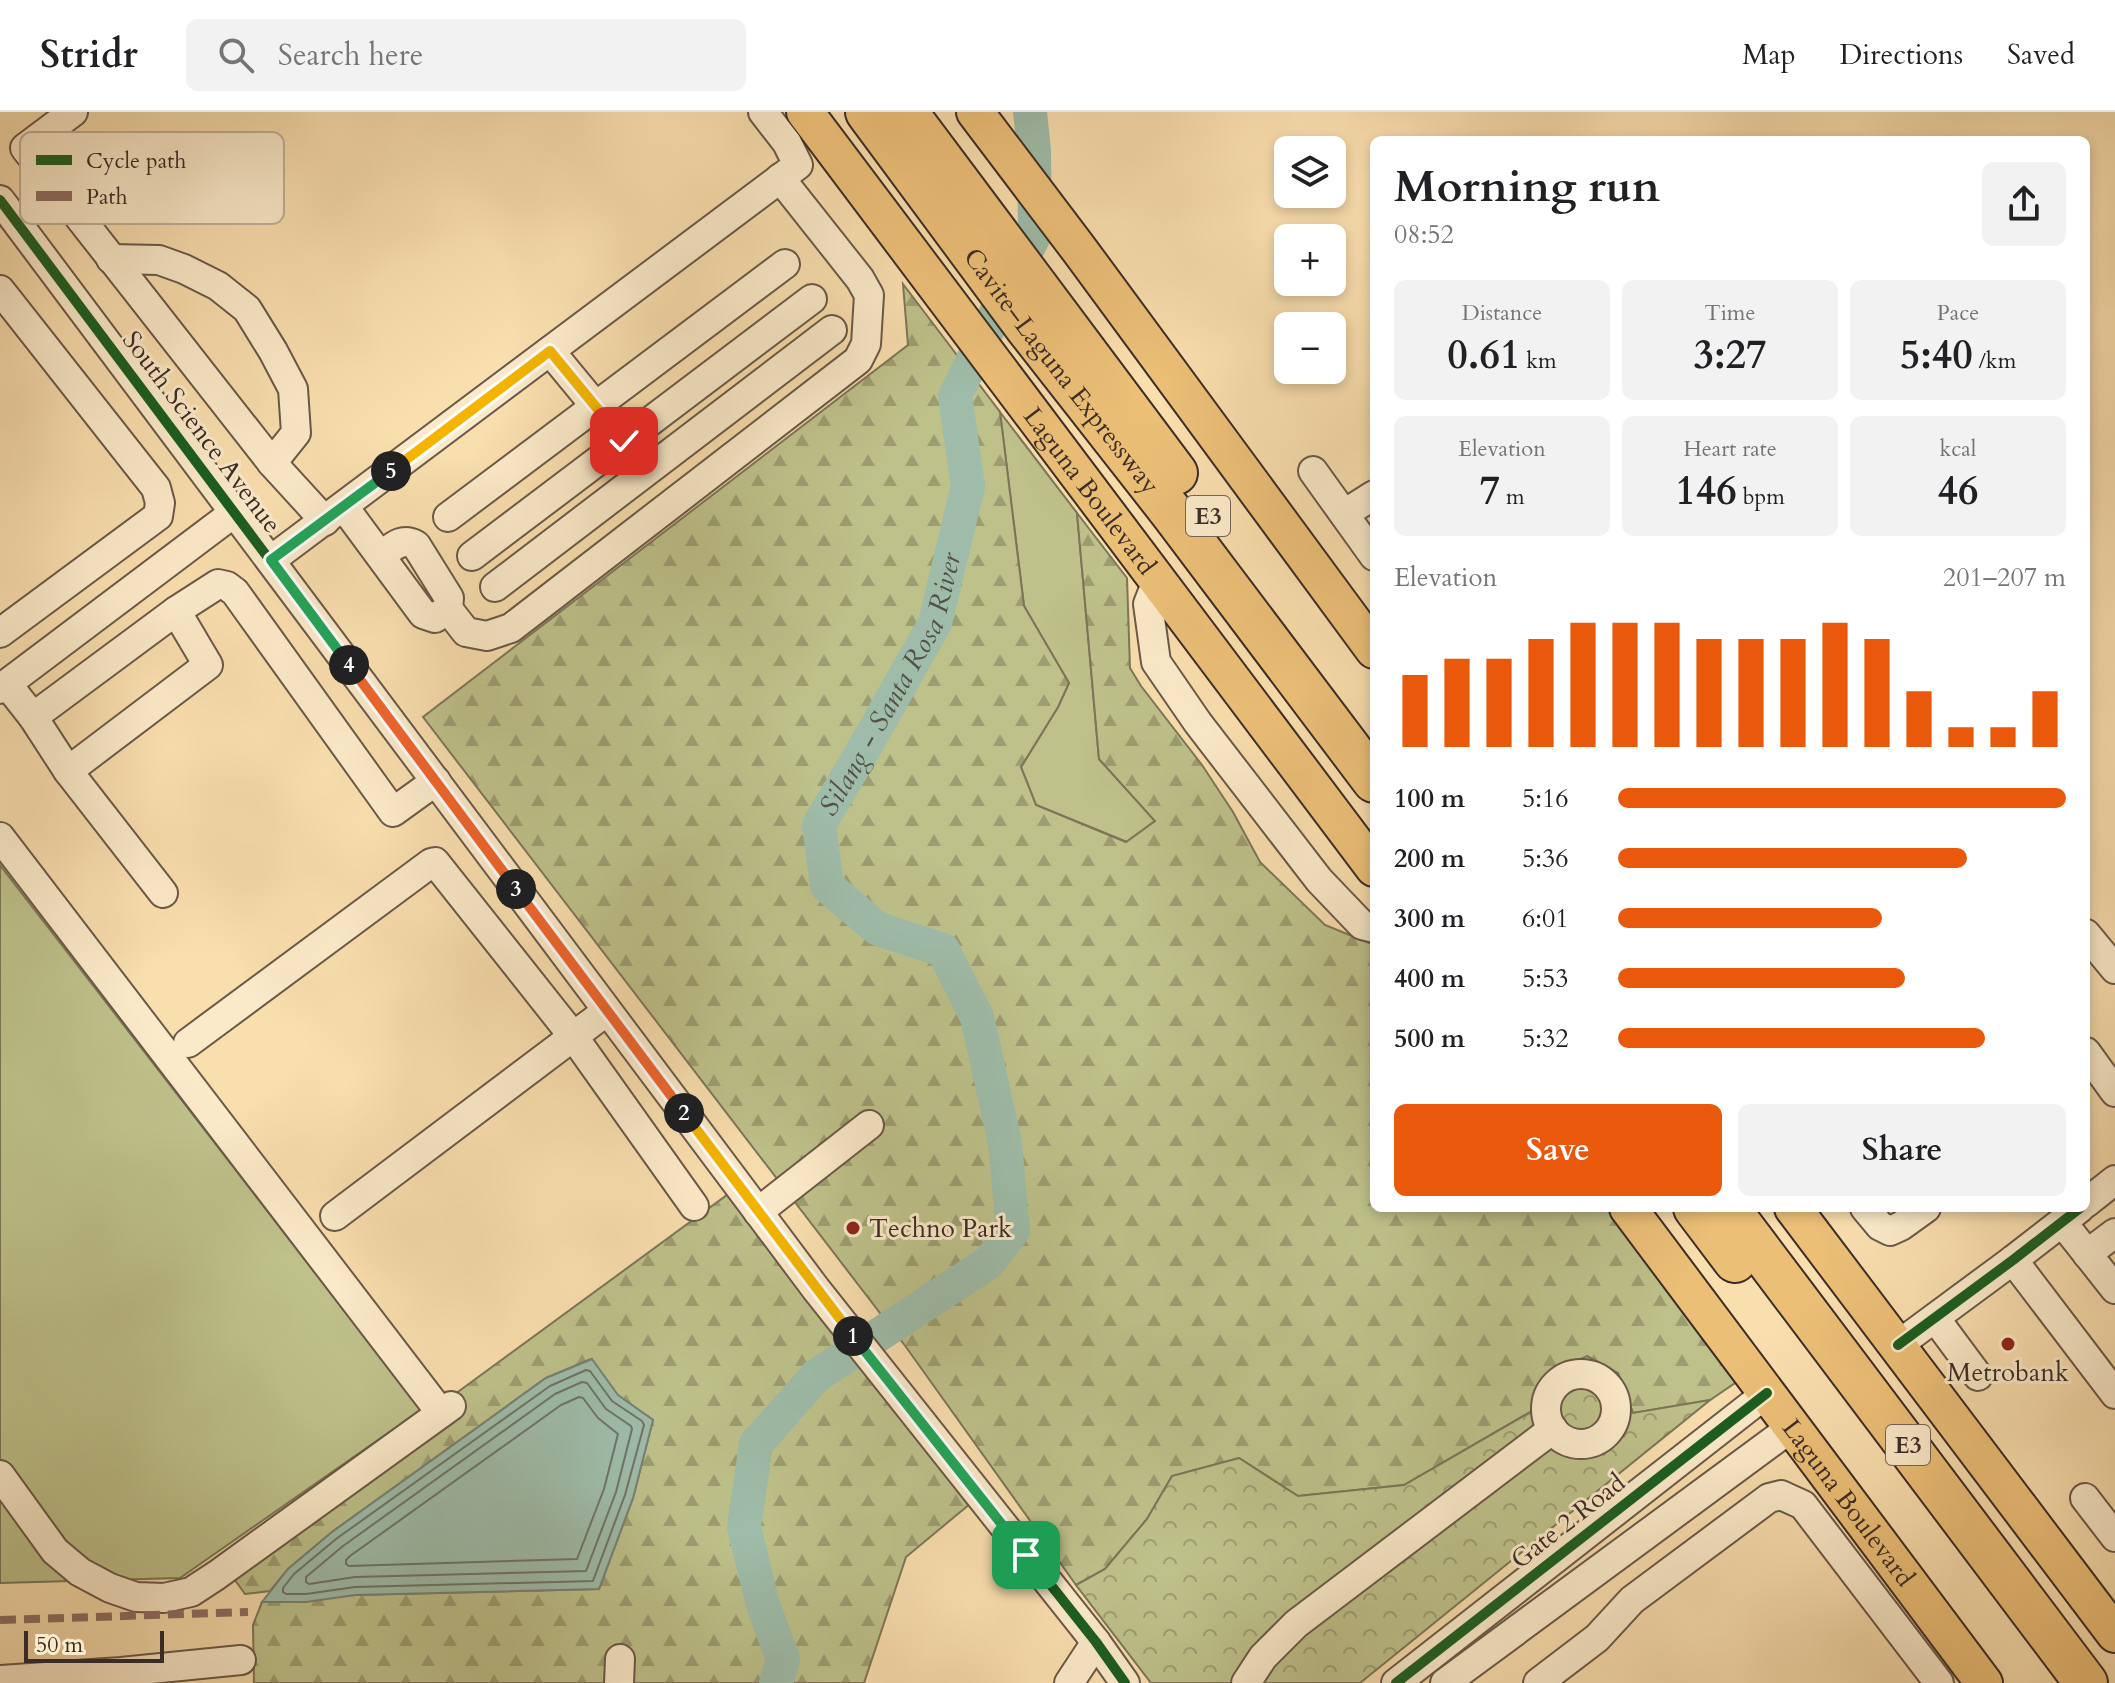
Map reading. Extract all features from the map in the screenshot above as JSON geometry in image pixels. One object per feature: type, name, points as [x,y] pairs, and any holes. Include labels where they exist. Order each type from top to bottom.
[{"type":"highway","name":"Cavite–Laguna Expressway","points":[[867,112],[955,205],[1035,311],[1370,733]]},
{"type":"highway","name":"Cavite–Laguna Expressway","points":[[906,112],[955,205]]},
{"type":"highway","name":"Cavite–Laguna Expressway","points":[[1035,311],[1172,513],[1370,776]]},
{"type":"highway","name":"E3","points":[[1698,1212],[2051,1683]]},
{"type":"highway","name":"E3","points":[[1731,1212],[2086,1683]]},
{"type":"main road","name":"Laguna Boulevard","points":[[805,112],[1370,863]]},
{"type":"main road","points":[[975,112],[1370,645]]},
{"type":"main road","name":"Laguna Boulevard","points":[[1631,1212],[1984,1683]]},
{"type":"main road","points":[[1796,1212],[2115,1634]]},
{"type":"street","points":[[46,132],[73,112]]},
{"type":"street","points":[[271,560],[798,165],[787,143],[763,112]]},
{"type":"street","points":[[84,224],[272,463],[381,556],[423,614],[435,618],[448,609],[466,632],[487,636],[511,628],[858,360],[866,344],[869,295],[860,279],[780,178]]},
{"type":"street","name":"South Science Avenue","points":[[0,200],[816,1289],[1096,1642],[1125,1683]]},
{"type":"street","points":[[111,259],[159,260],[184,269],[218,286],[247,309],[293,389],[296,433],[272,463]]},
{"type":"street","points":[[448,517],[785,264]]},
{"type":"street","points":[[0,290],[156,488],[160,503],[158,516],[0,633]]},
{"type":"street","points":[[472,556],[812,299]]},
{"type":"street","points":[[495,587],[832,330]]},
{"type":"street","points":[[550,351],[648,470]]},
{"type":"street","points":[[1313,471],[1370,550]]},
{"type":"street","points":[[1344,514],[1370,498]]},
{"type":"street","points":[[163,893],[68,771],[33,717],[3,687],[235,512]]},
{"type":"street","points":[[1158,579],[1148,604],[1156,662],[1198,723],[1319,880],[1362,925],[1370,927]]},
{"type":"street","points":[[33,717],[176,611],[218,584],[235,592],[393,812],[436,781]]},
{"type":"street","points":[[68,771],[208,665],[176,611]]},
{"type":"street","points":[[0,837],[446,1409],[191,1592],[164,1598],[136,1597],[80,1572],[55,1551],[0,1475]]},
{"type":"street","points":[[188,1043],[435,862],[573,1036],[694,1206]]},
{"type":"street","points":[[2090,939],[2115,969]]},
{"type":"street","points":[[335,1216],[607,1011]]},
{"type":"street","points":[[2090,1058],[2115,1092]]},
{"type":"street","points":[[758,1212],[869,1125]]},
{"type":"street","points":[[2090,1200],[2115,1180]]},
{"type":"street","points":[[1868,1212],[1880,1226],[1890,1231],[1920,1212]]},
{"type":"street","points":[[1898,1345],[2071,1215],[2087,1254],[2115,1289]]},
{"type":"street","points":[[2087,1254],[2115,1233]]},
{"type":"street","points":[[2013,1260],[2115,1394]]},
{"type":"street","points":[[1935,1318],[1978,1376]]},
{"type":"street","name":"Gate 2 Road","points":[[1396,1683],[1767,1393]]},
{"type":"street","points":[[1445,1683],[1792,1427]]},
{"type":"street","points":[[1246,1683],[1263,1657],[1296,1624],[1553,1429]]},
{"type":"street","points":[[1538,1683],[1597,1638],[1632,1600],[1769,1498],[1781,1495],[1803,1505],[1939,1683]]},
{"type":"street","points":[[2085,1498],[2115,1537]]},
{"type":"street","points":[[1069,1683],[1096,1642]]},
{"type":"street","points":[[0,1680],[123,1678],[241,1660]]},
{"type":"green space","points":[[903,284],[1000,412],[1024,606],[1069,683],[1021,767],[1036,805],[1126,842],[1155,821],[1099,759],[1077,513],[1127,578],[1130,668],[1202,765],[1233,812],[1260,862],[1325,925],[1370,943],[1370,1212],[1613,1212],[1741,1379],[1710,1400],[1633,1413],[1618,1373],[1547,1375],[1539,1407],[1404,1485],[1298,1496],[1239,1458],[1172,1476],[1147,1519],[1105,1569],[1076,1585],[906,1347],[423,717],[908,345]]},
{"type":"green space","points":[[1000,412],[1077,513],[1099,759],[1155,821],[1127,842],[1036,805],[1021,767],[1069,683],[1024,606]]},
{"type":"green space","points":[[0,865],[421,1410],[180,1578],[0,1583]]},
{"type":"green space","points":[[727,1195],[971,1503],[906,1557],[864,1683],[254,1683],[253,1625],[262,1602],[355,1595],[599,1589],[633,1498],[653,1420],[617,1395],[591,1359],[546,1378],[332,1532],[288,1569],[270,1591],[245,1594],[219,1558],[440,1405]]},
{"type":"green space","points":[[1587,1356],[1618,1373],[1633,1413],[1710,1400],[1360,1683],[1151,1683],[1076,1585],[1105,1569],[1147,1519],[1172,1476],[1239,1458],[1298,1496],[1404,1485],[1539,1407],[1547,1375]]},
{"type":"water","points":[[592,1359],[618,1395],[653,1420],[633,1498],[599,1589],[355,1595],[306,1602],[262,1602],[288,1569],[332,1532],[546,1378]]},
{"type":"waterway","name":"Silang - Santa Rosa River","points":[[776,1683],[783,1659],[763,1605],[744,1527],[756,1444],[816,1376],[988,1263],[1013,1231],[1005,1143],[977,1017],[943,950],[878,929],[827,886],[819,825],[935,623],[968,486],[955,396],[1035,234],[1030,112]]},
{"type":"marked path","points":[[0,1620],[248,1612]]},
{"type":"cycle path","points":[[0,200],[816,1289],[1096,1642],[1125,1683]]},
{"type":"cycle path","points":[[1898,1345],[2075,1212]]},
{"type":"cycle path","points":[[1396,1683],[1767,1393]]},
{"type":"place","name":"Techno Park","points":[[853,1228]]},
{"type":"place","name":"Metrobank","points":[[2008,1344]]},
{"type":"route","points":[[624,441],[550,351],[271,560],[816,1289],[1026,1555]]}]
